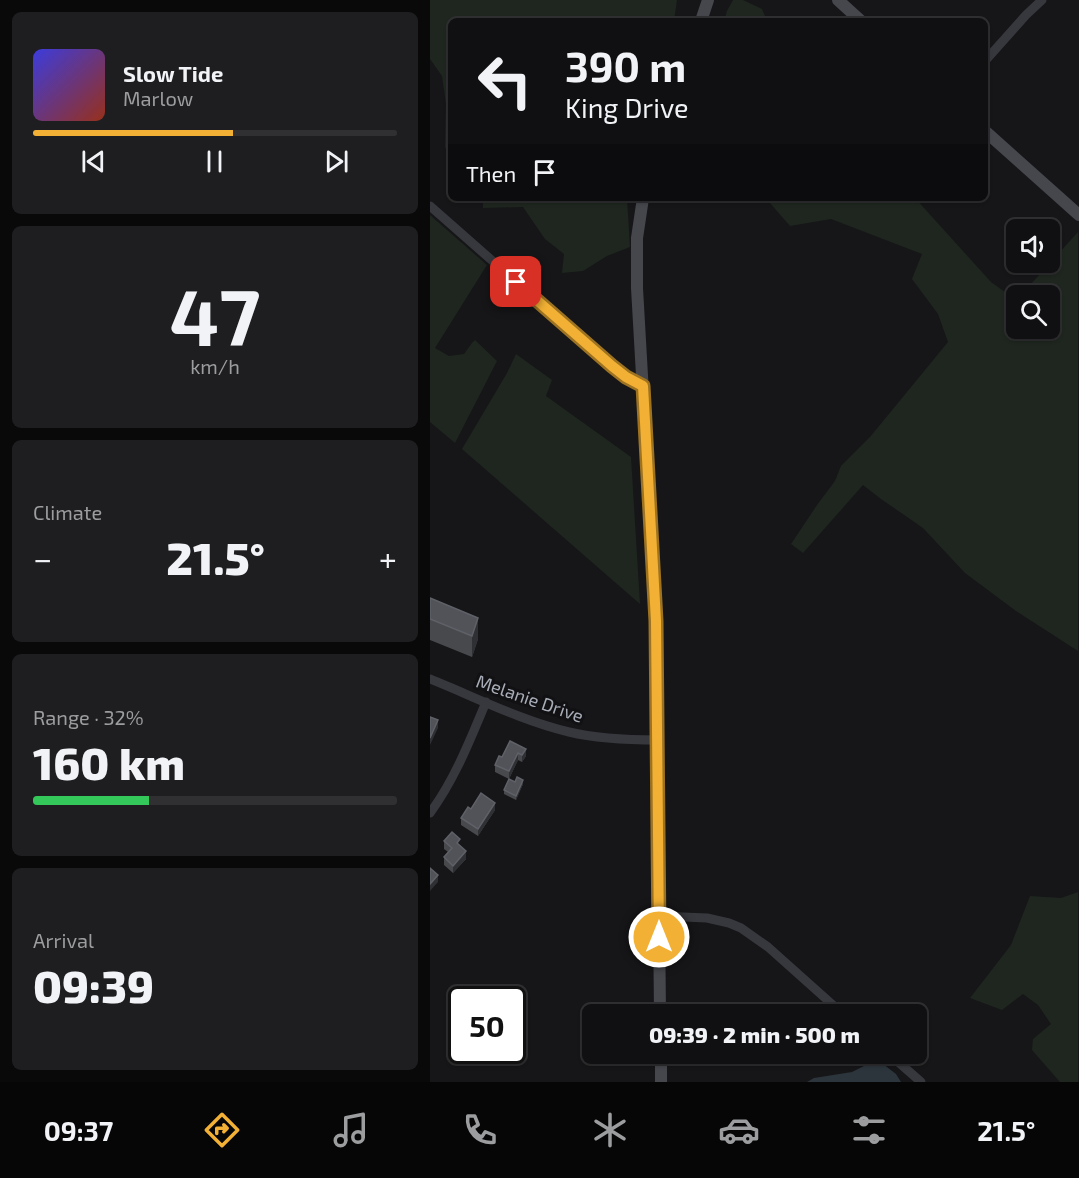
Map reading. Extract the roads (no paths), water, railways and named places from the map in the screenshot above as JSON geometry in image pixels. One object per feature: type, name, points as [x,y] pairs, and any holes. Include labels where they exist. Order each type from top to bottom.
[{"type":"main road","points":[[702,18],[708,0]]},
{"type":"main road","points":[[838,0],[859,18]]},
{"type":"main road","points":[[988,134],[1078,215]]},
{"type":"main road","points":[[643,201],[636,262],[656,621],[660,1004]]},
{"type":"main road","points":[[661,1064],[661,1082]]},
{"type":"street","points":[[988,58],[1042,0]]},
{"type":"street","points":[[430,207],[612,366],[643,386]]},
{"type":"street","name":"Melanie Drive","points":[[430,679],[571,733],[625,740],[658,740]]},
{"type":"street","points":[[430,813],[454,775],[486,702]]},
{"type":"street","points":[[659,916],[707,918],[741,928],[768,947],[832,1004]]},
{"type":"street","points":[[901,1064],[921,1082]]}]
